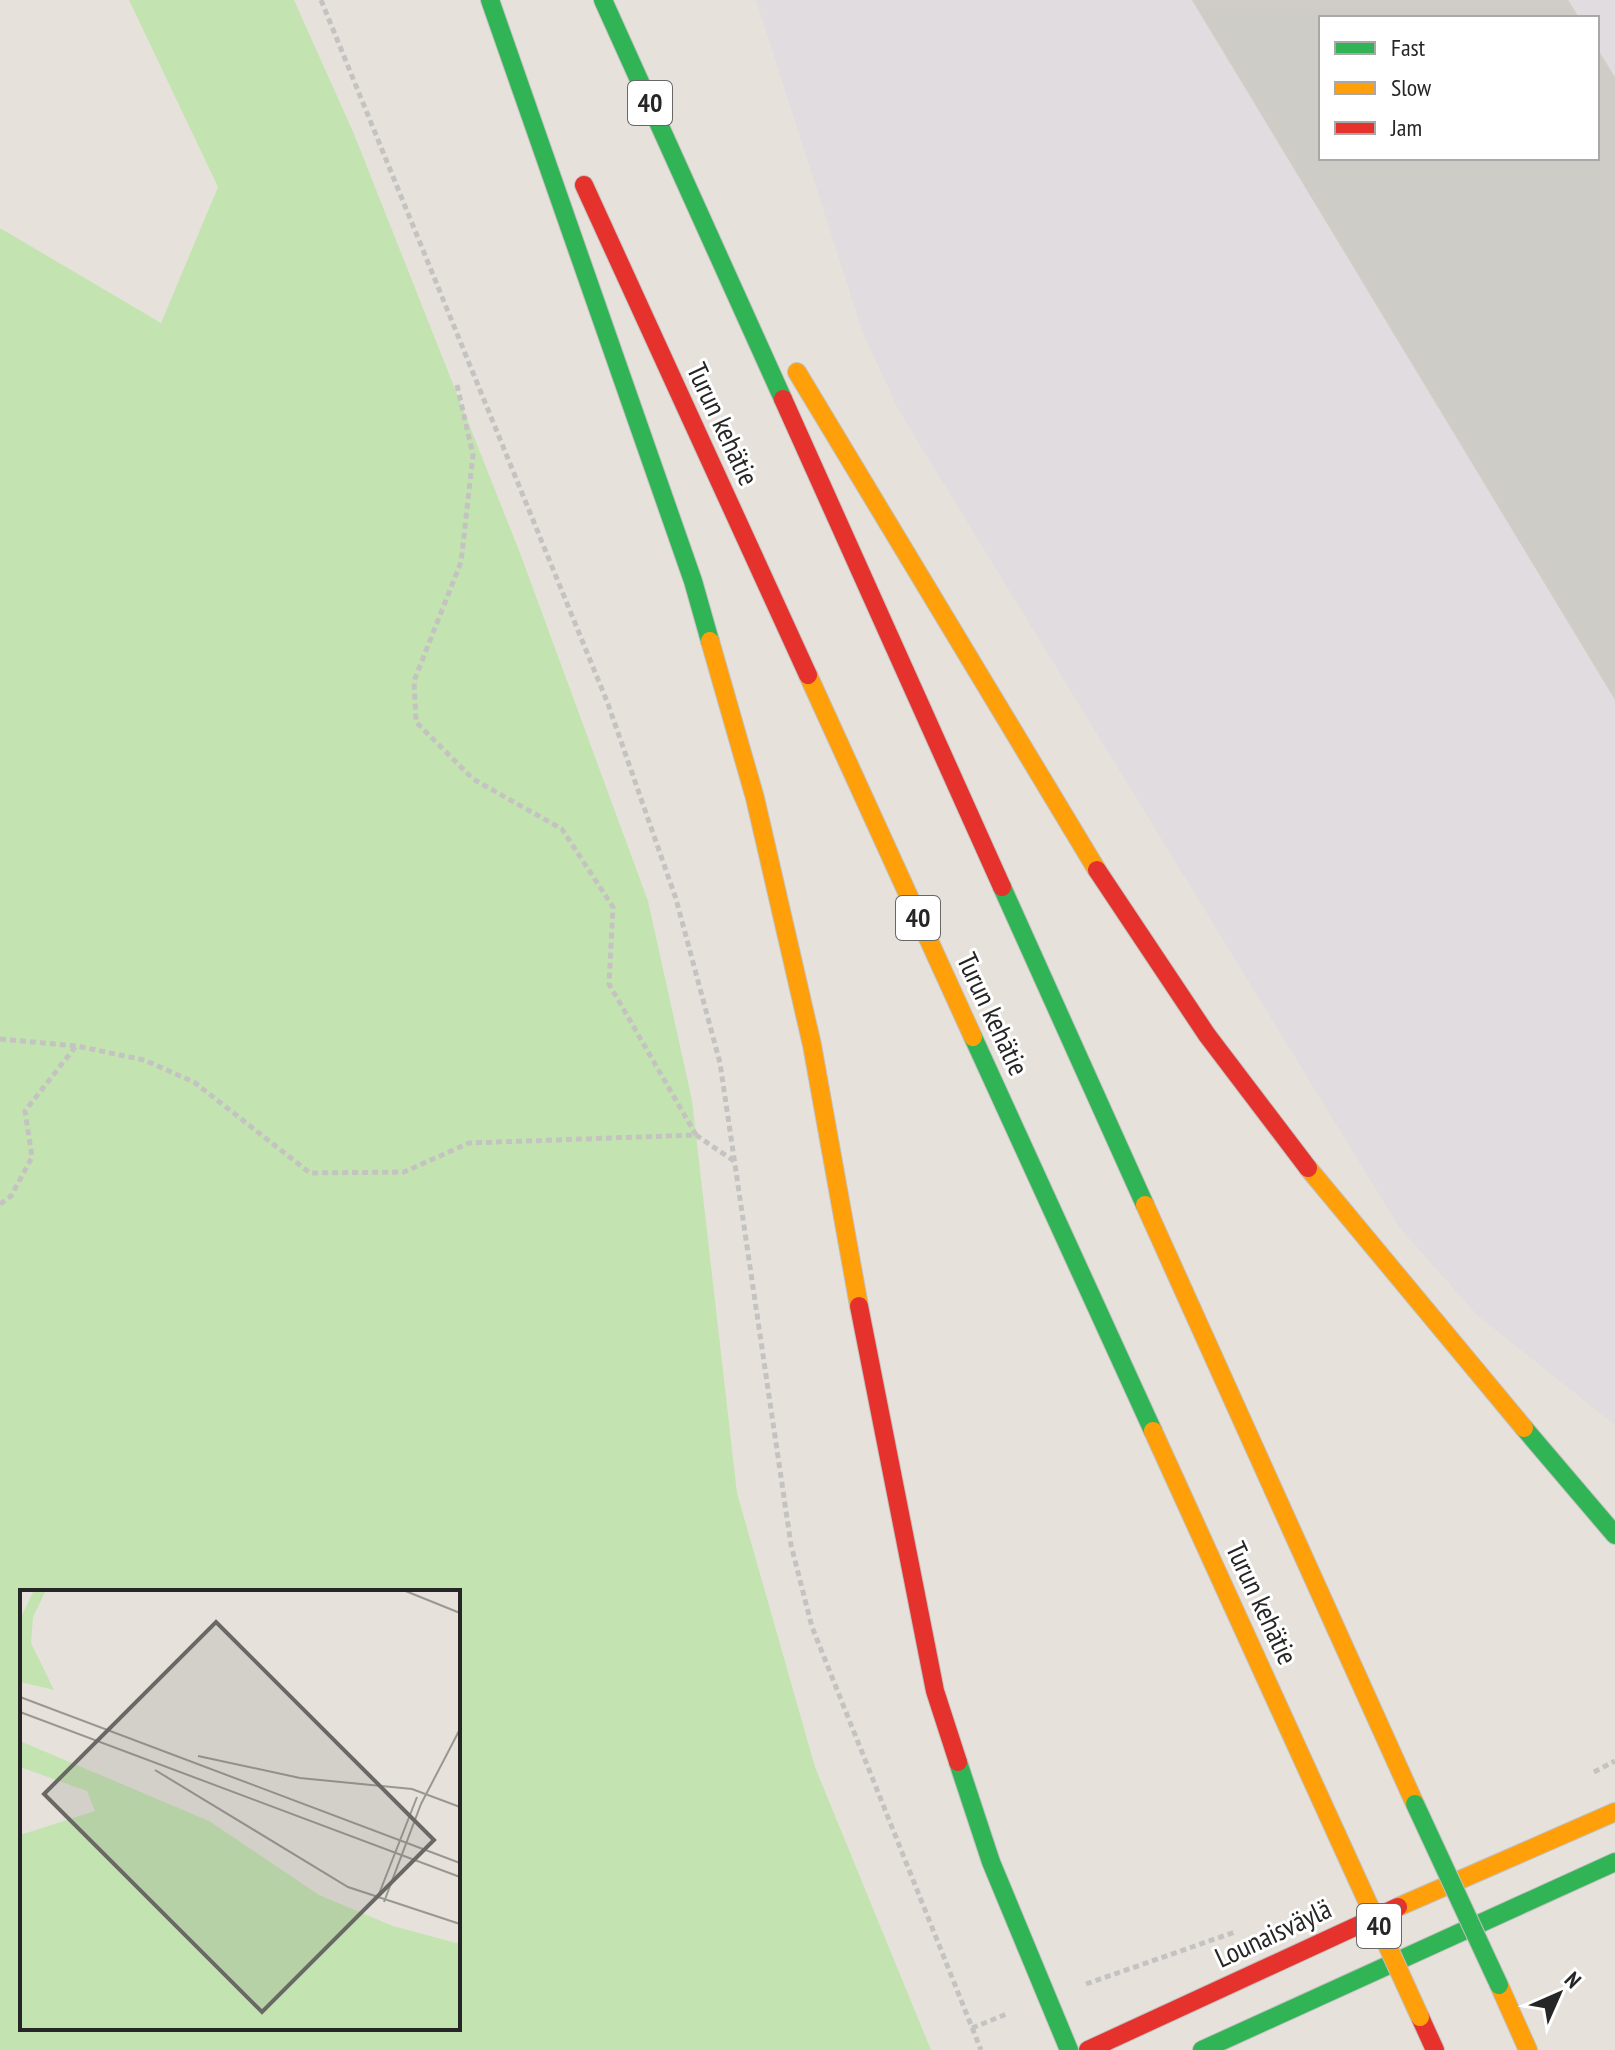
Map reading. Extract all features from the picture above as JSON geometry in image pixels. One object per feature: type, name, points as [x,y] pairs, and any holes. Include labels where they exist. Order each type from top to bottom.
[{"type":"main road","points":[[490,0],[693,581],[751,784],[812,1045],[887,1459],[935,1691],[991,1862],[1069,2050]]},
{"type":"main road","points":[[502,0],[540,86]]},
{"type":"main road","name":"Turun kehätie","points":[[603,0],[1528,2050]]},
{"type":"main road","name":"Turun kehätie","points":[[579,173],[1435,2050]]},
{"type":"main road","points":[[697,206],[775,336]]},
{"type":"main road","points":[[791,362],[1027,760],[1156,961],[1277,1127],[1423,1312],[1615,1535]]},
{"type":"main road","name":"Lounaisväylä","points":[[1088,2050],[1403,1904],[1615,1812]]},
{"type":"main road","points":[[1202,2050],[1615,1862]]},
{"type":"path","points":[[321,0],[613,719],[676,899],[720,1063],[791,1545],[812,1627],[981,2050]]},
{"type":"path","points":[[457,385],[473,455],[461,562],[414,681],[416,722],[473,779],[562,829],[613,907],[609,984],[696,1135],[735,1161]]},
{"type":"path","points":[[0,1039],[77,1046],[144,1060],[194,1082],[310,1173],[404,1172],[469,1143],[696,1135]]},
{"type":"path","points":[[0,1204],[11,1196],[32,1157],[25,1111],[77,1046]]},
{"type":"path","points":[[1589,1774],[1615,1761]]},
{"type":"path","points":[[972,2028],[1047,1998],[1249,1927]]},
{"type":"shaded area","points":[[756,0],[1615,0],[1615,1425],[1477,1315],[1399,1227],[898,409],[863,333]]},
{"type":"green space","points":[[129,0],[294,0],[354,134],[520,553],[648,901],[692,1100],[737,1493],[815,1767],[931,2050],[0,2050],[0,228],[161,323],[218,187]]},
{"type":"building","points":[[1193,0],[1567,0],[1577,16],[1319,16],[1319,160],[1599,160],[1599,53],[1615,79],[1615,698]]},
{"type":"traffic: fast","points":[[490,0],[693,581],[710,641]]},
{"type":"traffic: fast","points":[[603,0],[783,399]]},
{"type":"traffic: fast","points":[[1002,887],[1145,1205]]},
{"type":"traffic: fast","points":[[973,1037],[1153,1431]]},
{"type":"traffic: fast","points":[[1524,1428],[1615,1535]]},
{"type":"traffic: fast","points":[[958,1762],[991,1862],[1069,2050]]},
{"type":"traffic: fast","points":[[1415,1804],[1499,1985]]},
{"type":"traffic: fast","points":[[1202,2050],[1615,1862]]},
{"type":"traffic: slow","points":[[797,372],[1097,870]]},
{"type":"traffic: slow","points":[[710,641],[755,798],[812,1045],[859,1306]]},
{"type":"traffic: slow","points":[[808,675],[973,1037]]},
{"type":"traffic: slow","points":[[1308,1168],[1524,1428]]},
{"type":"traffic: slow","points":[[1145,1205],[1415,1804]]},
{"type":"traffic: slow","points":[[1153,1431],[1337,1835]]},
{"type":"traffic: slow","points":[[1398,1907],[1615,1812]]},
{"type":"traffic: slow","points":[[1337,1835],[1420,2017]]},
{"type":"traffic: slow","points":[[1499,1985],[1528,2050]]},
{"type":"traffic: jam","points":[[584,185],[808,675]]},
{"type":"traffic: jam","points":[[783,399],[1002,887]]},
{"type":"traffic: jam","points":[[1097,870],[1207,1035],[1308,1168]]},
{"type":"traffic: jam","points":[[859,1306],[935,1691],[958,1762]]},
{"type":"traffic: jam","points":[[1088,2050],[1398,1907]]},
{"type":"traffic: jam","points":[[1420,2017],[1435,2050]]}]
